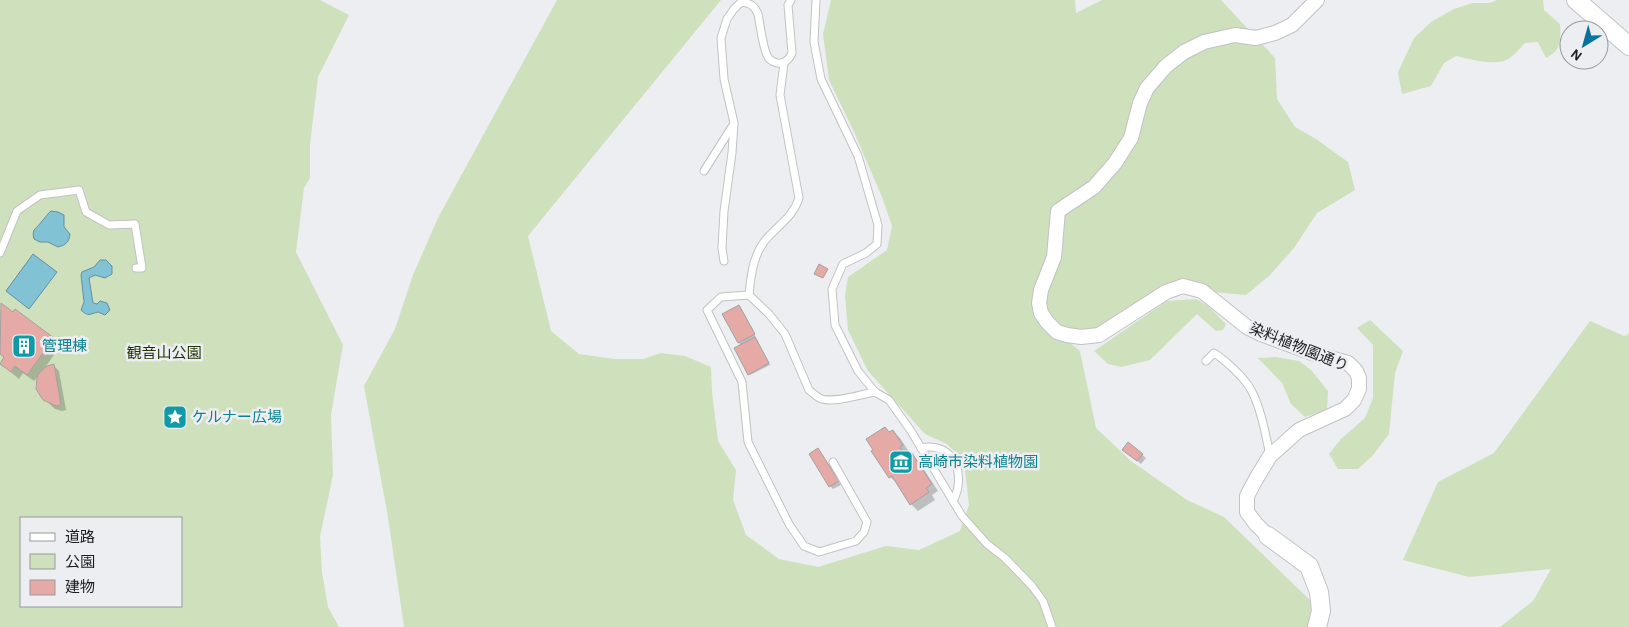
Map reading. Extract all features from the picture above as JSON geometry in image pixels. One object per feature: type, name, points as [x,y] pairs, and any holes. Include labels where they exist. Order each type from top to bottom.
[{"type":"street","name":"染料植物園通り","points":[[1317,0],[1292,25],[1275,33],[1256,38],[1235,35],[1204,42],[1184,52],[1156,76],[1147,88],[1140,103],[1132,138],[1115,163],[1094,187],[1058,211],[1054,257],[1041,290],[1039,303],[1041,313],[1046,322],[1056,332],[1081,337],[1099,335],[1166,292],[1183,286],[1202,291],[1247,327],[1261,334],[1312,353],[1348,363],[1356,370],[1360,378],[1359,389],[1354,400],[1345,409],[1299,430],[1270,456],[1247,496],[1247,512],[1256,524],[1268,536],[1309,566],[1319,592],[1321,611],[1317,627]]},
{"type":"street","points":[[1576,0],[1629,46]]},
{"type":"lane","points":[[724,261],[722,248],[724,211],[734,124],[724,79],[721,38],[727,19],[734,9],[740,2],[749,3],[758,14],[767,56],[773,62],[784,63],[790,59],[792,53],[788,5],[791,0]]},
{"type":"lane","points":[[816,0],[814,42],[821,79],[858,156],[879,234],[877,244],[866,253],[843,264],[832,289],[835,325],[858,371],[875,392],[889,400],[921,448],[962,516],[986,544],[1005,558],[1032,586],[1043,601],[1052,627]]},
{"type":"lane","points":[[749,295],[751,274],[756,254],[770,234],[783,224],[796,208],[799,198],[795,165],[780,95],[784,63]]},
{"type":"lane","points":[[704,171],[734,124]]},
{"type":"lane","points":[[0,253],[17,211],[40,194],[80,190],[86,212],[109,225],[135,224],[142,268],[136,268]]},
{"type":"lane","points":[[833,462],[867,522],[864,532],[856,541],[819,552],[804,546],[789,524],[748,442],[742,382],[707,310],[721,298],[749,295],[769,314],[785,334],[809,390],[816,396],[824,400],[840,399],[875,392]]},
{"type":"lane","points":[[1206,360],[1214,353],[1221,357],[1248,385],[1257,407],[1270,456]]},
{"type":"lane","points":[[921,448],[932,445],[941,448],[950,455],[960,479],[958,491],[953,501]]},
{"type":"green space","name":"観音山公園","points":[[0,0],[320,0],[349,15],[318,77],[310,144],[310,178],[304,188],[296,252],[343,345],[331,415],[333,475],[320,537],[322,572],[328,607],[339,627],[0,627]]},
{"type":"green space","points":[[557,0],[721,0],[528,236],[551,331],[579,354],[615,359],[643,359],[661,353],[685,356],[711,367],[718,441],[736,470],[733,500],[746,535],[779,559],[818,567],[886,546],[919,550],[960,531],[969,505],[964,461],[947,444],[925,434],[868,371],[848,330],[845,296],[848,277],[887,250],[892,226],[882,197],[854,132],[829,80],[823,34],[831,0],[1075,0],[1076,13],[1102,0],[1221,0],[1275,58],[1277,99],[1295,127],[1316,139],[1348,162],[1355,190],[1317,213],[1294,248],[1270,275],[1246,295],[1202,291],[1183,286],[1099,335],[1058,333],[1080,351],[1096,428],[1131,461],[1187,500],[1224,517],[1312,602],[1308,627],[404,627],[388,517],[364,386],[395,329],[413,275],[438,218]]},
{"type":"green space","points":[[1497,0],[1543,0],[1544,10],[1559,23],[1559,44],[1555,52],[1546,58],[1538,42],[1525,43],[1510,58],[1499,62],[1480,61],[1456,56],[1444,63],[1431,86],[1402,94],[1398,72],[1414,38],[1431,22],[1454,9],[1472,3],[1490,3]]},
{"type":"green space","points":[[1196,299],[1208,306],[1226,324],[1223,330],[1216,331],[1197,314],[1150,360],[1121,367],[1108,364],[1094,351],[1167,301]]},
{"type":"green space","points":[[1370,320],[1403,351],[1395,373],[1389,434],[1373,455],[1358,469],[1338,469],[1329,454],[1341,439],[1365,418],[1373,398],[1373,345],[1357,328]]},
{"type":"green space","points":[[1590,321],[1624,336],[1629,334],[1629,627],[1500,627],[1533,601],[1551,569],[1469,577],[1403,560],[1438,482],[1494,453]]},
{"type":"green space","points":[[1276,357],[1299,361],[1311,370],[1328,391],[1327,410],[1305,417],[1291,404],[1282,383],[1258,358]]},
{"type":"water","points":[[51,211],[64,215],[64,227],[70,234],[67,243],[58,247],[48,242],[40,242],[34,239],[33,235],[35,229]]},
{"type":"water","points":[[33,254],[57,272],[29,309],[6,291]]},
{"type":"water","points":[[100,260],[106,260],[112,266],[112,274],[105,278],[95,275],[89,278],[93,303],[97,304],[100,301],[107,303],[110,310],[105,315],[98,312],[87,314],[81,310],[84,302],[81,275],[82,272],[94,267]]},
{"type":"building","points":[[819,264],[828,269],[823,278],[814,274]]},
{"type":"building","name":"管理棟","points":[[1,303],[13,312],[15,309],[54,338],[27,375],[15,366],[11,372],[0,364],[4,357],[0,354]]},
{"type":"building","points":[[739,305],[755,334],[738,343],[722,314]]},
{"type":"building","points":[[755,337],[769,363],[748,375],[734,348]]},
{"type":"building","points":[[54,364],[61,405],[56,406],[43,400],[36,389],[37,377],[40,372],[47,366]]},
{"type":"building","points":[[885,427],[889,432],[893,430],[903,445],[900,447],[906,457],[912,453],[932,484],[926,488],[929,492],[910,505],[892,476],[889,478],[871,451],[873,450],[866,439]]},
{"type":"building","points":[[1128,442],[1143,454],[1137,461],[1122,450]]},
{"type":"building","points":[[818,448],[839,481],[829,487],[809,454]]},
{"type":"place","name":"管理棟","points":[[24,346]]},
{"type":"place","name":"ケルナー広場","points":[[175,417]]},
{"type":"place","name":"高崎市染料植物園","points":[[901,462]]}]
